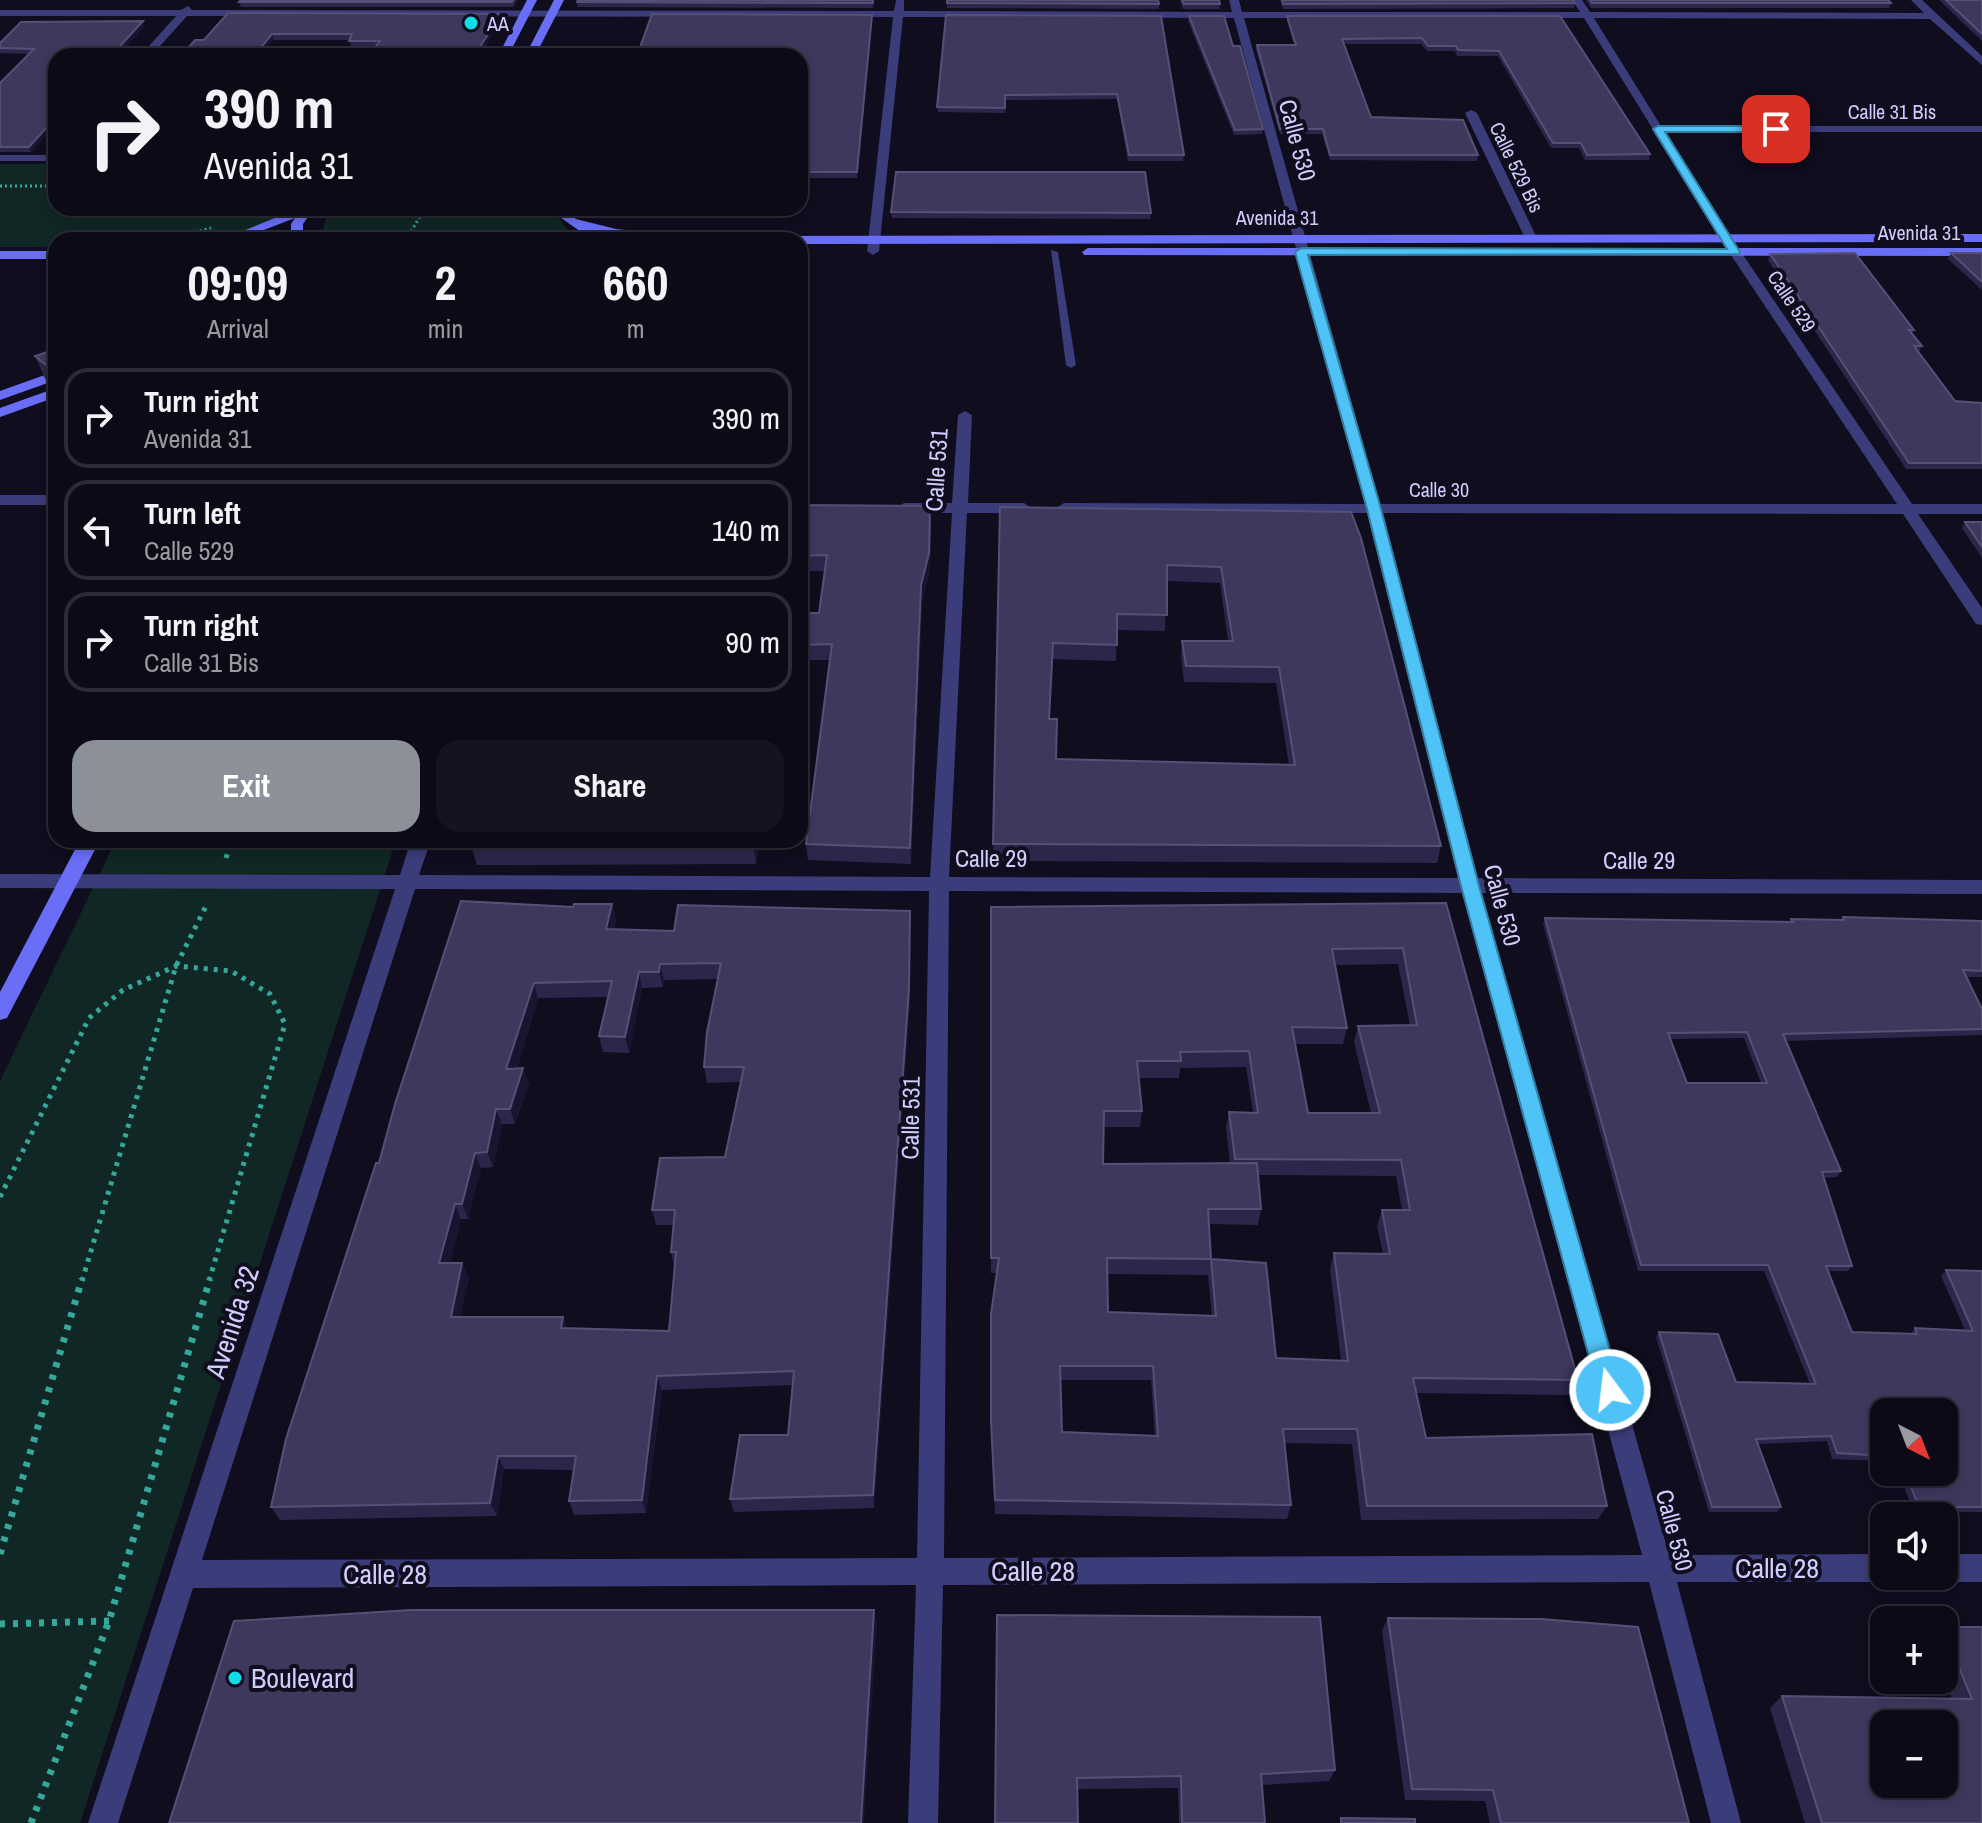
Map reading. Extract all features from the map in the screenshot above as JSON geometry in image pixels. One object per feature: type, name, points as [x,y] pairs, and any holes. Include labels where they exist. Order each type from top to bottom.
[{"type":"main road","points":[[507,48],[532,0]]},
{"type":"main road","points":[[534,48],[559,0]]},
{"type":"main road","points":[[247,232],[288,216]]},
{"type":"main road","points":[[566,216],[583,232]]},
{"type":"main road","name":"Avenida 31","points":[[575,222],[612,232]]},
{"type":"main road","name":"Avenida 31","points":[[808,243],[1054,252],[1531,238],[1982,238]]},
{"type":"main road","name":"Avenida 31","points":[[808,251],[873,245],[1299,244],[1735,252],[1982,252]]},
{"type":"main road","points":[[0,255],[48,255]]},
{"type":"main road","points":[[0,396],[48,378]]},
{"type":"main road","points":[[0,413],[48,395]]},
{"type":"main road","points":[[0,1012],[86,848]]},
{"type":"street","points":[[152,48],[196,0]]},
{"type":"street","points":[[873,245],[900,0]]},
{"type":"street","name":"Calle 529","points":[[1577,0],[1735,252],[1982,620]]},
{"type":"street","points":[[1916,0],[1982,62]]},
{"type":"street","points":[[0,13],[899,14],[1236,7],[1587,15],[1932,16]]},
{"type":"street","name":"Calle 530","points":[[1236,7],[1374,509],[1470,886],[1659,1568],[1726,1823]]},
{"type":"street","name":"Calle 529 Bis","points":[[1471,113],[1531,238]]},
{"type":"street","name":"Calle 31 Bis","points":[[1658,129],[1982,129]]},
{"type":"street","points":[[0,158],[48,157]]},
{"type":"street","name":"Calle 531","points":[[923,1823],[930,1572],[939,884],[965,415]]},
{"type":"street","points":[[0,500],[48,500]]},
{"type":"street","name":"Calle 30","points":[[880,508],[1982,509]]},
{"type":"street","name":"Avenida 32","points":[[103,1823],[418,848]]},
{"type":"street","name":"Calle 29","points":[[0,881],[1982,887]]},
{"type":"street","name":"Calle 28","points":[[182,1574],[1870,1568]]},
{"type":"street","points":[[1958,1568],[1982,1568]]},
{"type":"lane","points":[[1054,252],[1071,365]]},
{"type":"path","points":[[0,186],[48,186]]},
{"type":"path","points":[[0,1554],[176,966],[217,882],[229,848]]},
{"type":"path","points":[[0,1197],[89,1018],[123,990],[176,966],[231,971],[270,994],[285,1024],[109,1621],[31,1823]]},
{"type":"path","points":[[0,1624],[109,1621]]},
{"type":"green space","points":[[0,164],[48,164],[48,216],[284,216],[245,232],[48,232],[48,247],[0,247]]},
{"type":"green space","points":[[327,216],[557,216],[569,232],[322,232]]},
{"type":"green space","points":[[112,848],[393,848],[80,1823],[0,1823],[0,1081]]},
{"type":"building","points":[[241,0],[513,0],[239,2]]},
{"type":"building","points":[[873,0],[873,3],[577,2]]},
{"type":"building","points":[[947,0],[1158,0],[1159,4],[947,3]]},
{"type":"building","points":[[1182,0],[1219,0],[1220,4],[1184,4]]},
{"type":"building","points":[[1282,0],[1573,0],[1575,3],[1283,4]]},
{"type":"building","points":[[1590,0],[1888,0],[1891,3],[1592,3]]},
{"type":"building","points":[[1946,0],[1982,0],[1982,34]]},
{"type":"building","points":[[228,13],[501,14],[479,48],[374,48],[380,41],[349,41],[352,34],[272,34],[261,48],[188,48],[195,40],[204,40]]},
{"type":"building","points":[[652,14],[872,15],[857,172],[808,172],[808,48],[640,48]]},
{"type":"building","points":[[946,15],[1161,16],[1184,155],[1129,155],[1117,94],[1005,95],[1005,108],[937,107]]},
{"type":"building","points":[[1189,16],[1224,16],[1233,46],[1240,46],[1263,129],[1235,130]]},
{"type":"building","points":[[1287,16],[1560,16],[1650,154],[1587,155],[1581,143],[1553,143],[1499,51],[1428,46],[1422,38],[1342,39],[1371,117],[1463,120],[1478,155],[1330,155],[1323,129],[1280,129],[1257,45],[1296,45]]},
{"type":"building","points":[[143,21],[118,48],[48,48],[48,126],[29,147],[0,147],[0,83],[34,49],[0,48],[0,43],[21,22]]},
{"type":"building","points":[[896,172],[1145,172],[1151,213],[891,212]]},
{"type":"building","points":[[1855,253],[1914,330],[1909,330],[1922,346],[1914,346],[1955,401],[1982,403],[1982,463],[1909,463],[1770,254]]},
{"type":"building","points":[[1951,253],[1982,253],[1982,282]]},
{"type":"building","points":[[48,352],[48,367],[35,356]]},
{"type":"building","points":[[808,505],[930,506],[929,553],[921,585],[910,848],[808,844],[832,644],[808,645],[808,613],[819,613],[827,555],[808,556]]},
{"type":"building","points":[[1000,507],[1351,512],[1361,538],[1441,846],[993,844]],"holes":[[[1167,565],[1221,567],[1233,641],[1182,641],[1186,666],[1279,667],[1295,765],[1056,759],[1057,719],[1049,719],[1053,643],[1117,645],[1117,614],[1167,615]]]},
{"type":"building","points":[[1965,522],[1982,522],[1982,547]]},
{"type":"building","points":[[472,848],[754,848],[472,849]]},
{"type":"building","points":[[461,901],[573,907],[574,904],[612,904],[606,929],[674,931],[678,905],[910,911],[909,988],[873,1495],[730,1499],[740,1435],[788,1435],[794,1371],[657,1376],[642,1500],[569,1501],[576,1456],[498,1456],[490,1503],[271,1507],[286,1439],[376,1163],[379,1163]],"holes":[[[721,963],[707,1032],[704,1067],[744,1067],[725,1157],[660,1158],[652,1210],[675,1210],[671,1252],[676,1252],[669,1331],[561,1328],[563,1317],[451,1317],[462,1263],[439,1263],[455,1204],[462,1204],[475,1153],[487,1152],[496,1109],[510,1109],[523,1068],[506,1069],[534,983],[612,981],[599,1036],[625,1037],[639,972],[659,972],[660,964]]]},
{"type":"building","points":[[1446,903],[1578,1380],[1413,1378],[1426,1438],[1592,1434],[1607,1506],[1367,1506],[1357,1429],[1283,1429],[1291,1505],[995,1500],[991,1314],[999,1258],[991,1258],[991,907]],"holes":[[[1403,948],[1417,1025],[1358,1026],[1380,1113],[1308,1113],[1292,1027],[1347,1028],[1332,949]],[[1249,1051],[1258,1113],[1229,1112],[1235,1159],[1401,1160],[1410,1210],[1382,1210],[1390,1254],[1334,1253],[1348,1361],[1276,1358],[1266,1263],[1211,1259],[1208,1209],[1261,1209],[1257,1163],[1103,1164],[1104,1111],[1142,1111],[1137,1061],[1181,1061],[1180,1052]],[[1107,1258],[1211,1259],[1216,1316],[1108,1312]],[[1060,1366],[1153,1366],[1158,1436],[1062,1432]]]},
{"type":"building","points":[[1843,917],[1982,921],[1982,971],[1963,970],[1982,1009],[1982,1029],[1783,1034],[1841,1171],[1822,1172],[1852,1266],[1826,1266],[1852,1332],[1917,1334],[1915,1328],[1973,1331],[1946,1270],[1982,1271],[1982,1507],[1958,1507],[1958,1502],[1917,1502],[1911,1486],[1958,1486],[1958,1398],[1870,1398],[1870,1455],[1837,1453],[1831,1436],[1756,1439],[1781,1507],[1712,1507],[1659,1332],[1718,1334],[1736,1382],[1816,1384],[1768,1265],[1641,1265],[1545,918],[1793,922],[1791,919],[1844,920]],"holes":[[[1747,1032],[1767,1083],[1687,1083],[1668,1033]]]},
{"type":"building","points":[[411,1610],[874,1610],[861,1823],[169,1823],[234,1621]]},
{"type":"building","points":[[997,1615],[1320,1617],[1335,1770],[1261,1774],[1265,1823],[1182,1823],[1181,1776],[1077,1778],[1078,1823],[995,1823]]},
{"type":"building","points":[[1388,1618],[1541,1619],[1638,1627],[1689,1823],[1501,1823],[1493,1790],[1412,1789]]},
{"type":"building","points":[[1958,1627],[1982,1627],[1982,1823],[1822,1823],[1782,1696],[1972,1699],[1958,1665]]},
{"type":"building","points":[[1341,1818],[1415,1819],[1415,1823],[1341,1823]]},
{"type":"place","name":"AA","points":[[471,23]]},
{"type":"place","name":"Boulevard","points":[[235,1678]]},
{"type":"route","points":[[1610,1390],[1470,886],[1374,509],[1301,252],[1735,252],[1658,129],[1776,129]]}]
